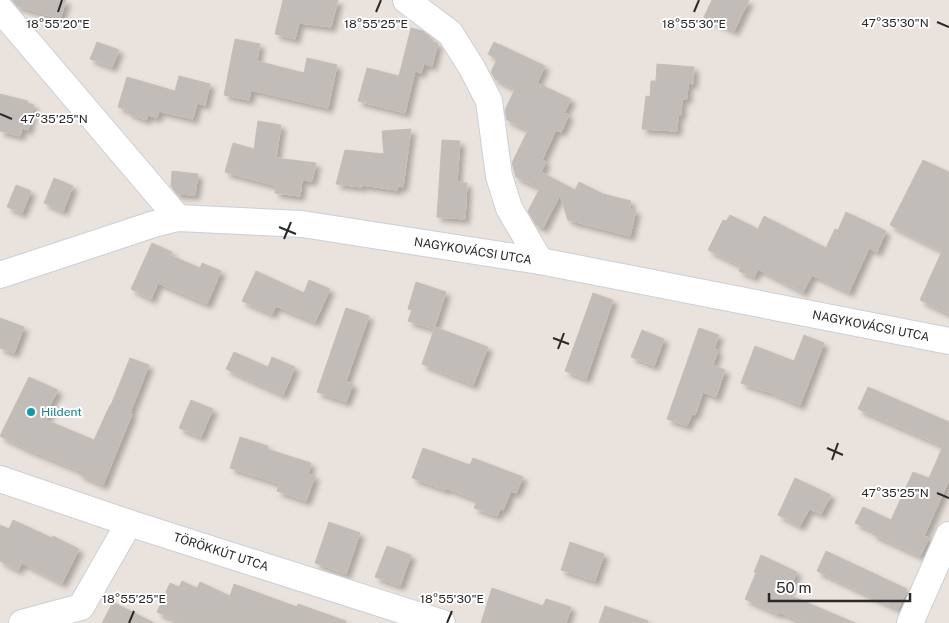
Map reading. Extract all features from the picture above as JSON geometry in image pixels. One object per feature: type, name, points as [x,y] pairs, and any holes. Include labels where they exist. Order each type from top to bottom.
[{"type":"street","points":[[406,0],[450,33],[472,68],[489,101],[499,176],[509,208],[540,261]]},
{"type":"street","points":[[0,9],[178,218]]},
{"type":"street","name":"NAGYKOVÁCSI UTCA","points":[[0,275],[154,224],[178,218],[302,224],[540,261],[949,341]]},
{"type":"street","name":"TÖRÖKKÚT UTCA","points":[[0,479],[129,523],[442,623]]},
{"type":"street","points":[[22,623],[81,607],[129,523]]},
{"type":"street","points":[[910,623],[949,535]]},
{"type":"building","points":[[12,0],[66,0],[60,19],[17,6]]},
{"type":"building","points":[[283,0],[338,0],[331,27],[299,23],[295,39],[275,34]]},
{"type":"building","points":[[712,0],[749,0],[734,31],[704,17]]},
{"type":"building","points":[[411,28],[423,31],[430,37],[429,41],[438,43],[432,66],[424,64],[421,73],[415,71],[405,113],[358,101],[367,68],[399,76]]},
{"type":"building","points":[[235,39],[260,44],[257,61],[304,73],[307,58],[337,65],[328,108],[251,90],[249,100],[224,95]]},
{"type":"building","points":[[97,42],[119,50],[112,67],[90,59]]},
{"type":"building","points":[[494,42],[545,66],[537,83],[571,99],[564,113],[569,115],[561,132],[556,130],[542,160],[546,162],[541,172],[575,190],[579,182],[603,194],[631,201],[629,209],[636,210],[630,236],[568,220],[560,195],[543,228],[536,225],[528,211],[540,188],[516,177],[512,163],[528,130],[507,120],[505,110],[515,89],[495,79],[491,72],[497,59],[488,54]]},
{"type":"building","points":[[657,64],[694,67],[693,84],[688,83],[687,99],[682,99],[677,131],[642,129],[646,96],[650,97],[651,81],[656,81]]},
{"type":"building","points":[[179,76],[210,84],[205,105],[197,103],[193,119],[159,111],[157,118],[148,115],[146,120],[118,107],[127,77],[175,91]]},
{"type":"building","points":[[0,94],[28,101],[27,103],[34,105],[28,130],[22,128],[20,136],[0,131]]},
{"type":"building","points":[[258,121],[281,125],[276,158],[316,163],[312,181],[302,180],[300,196],[275,193],[276,186],[225,172],[233,143],[254,149]]},
{"type":"building","points":[[411,129],[403,187],[398,186],[397,190],[362,185],[362,187],[336,184],[345,150],[384,154],[382,131]]},
{"type":"building","points":[[442,140],[460,141],[457,182],[467,183],[465,219],[437,217]]},
{"type":"building","points":[[923,160],[949,172],[949,314],[920,300],[942,251],[890,225]]},
{"type":"building","points":[[172,171],[198,174],[195,195],[177,194],[171,186]]},
{"type":"building","points":[[54,178],[73,186],[63,211],[44,203]]},
{"type":"building","points":[[16,185],[31,191],[22,213],[7,207]]},
{"type":"building","points":[[846,212],[886,231],[877,252],[869,248],[849,292],[812,275],[803,292],[758,269],[754,277],[739,271],[741,266],[708,250],[723,220],[726,221],[730,215],[758,229],[764,216],[826,248],[835,229],[838,230]]},
{"type":"building","points":[[152,243],[172,252],[170,255],[200,268],[202,263],[221,271],[207,304],[158,283],[151,299],[131,289]]},
{"type":"building","points":[[256,271],[304,293],[309,280],[330,289],[315,322],[276,306],[272,314],[242,301]]},
{"type":"building","points":[[416,282],[446,292],[434,329],[408,321],[412,310],[408,309]]},
{"type":"building","points":[[593,293],[613,300],[586,379],[565,371]]},
{"type":"building","points":[[346,308],[369,316],[346,381],[353,384],[346,402],[317,392]]},
{"type":"building","points":[[0,318],[24,327],[14,353],[0,348]]},
{"type":"building","points":[[435,327],[488,347],[473,385],[422,364]]},
{"type":"building","points":[[699,328],[719,335],[714,349],[718,350],[713,365],[725,370],[716,397],[703,392],[695,415],[692,414],[687,426],[667,419]]},
{"type":"building","points":[[642,330],[664,339],[654,366],[631,357]]},
{"type":"building","points":[[804,335],[824,343],[800,405],[767,391],[741,383],[755,346],[794,361]]},
{"type":"building","points":[[234,352],[268,367],[272,357],[295,367],[283,395],[226,369]]},
{"type":"building","points":[[130,358],[149,365],[130,413],[132,414],[103,485],[79,474],[80,471],[0,436],[29,377],[58,390],[49,407],[51,408],[46,420],[94,440]]},
{"type":"building","points":[[868,387],[949,422],[949,480],[924,536],[929,538],[920,556],[872,534],[873,531],[855,523],[863,507],[891,520],[913,472],[929,478],[943,446],[858,409]]},
{"type":"building","points":[[191,400],[213,409],[201,437],[179,428]]},
{"type":"building","points":[[240,437],[268,446],[267,449],[311,463],[308,474],[315,476],[306,501],[277,491],[280,484],[230,468]]},
{"type":"building","points":[[423,448],[470,465],[473,458],[523,477],[516,493],[511,491],[503,510],[500,509],[497,516],[474,508],[477,500],[412,478]]},
{"type":"building","points":[[795,478],[831,495],[821,514],[809,509],[800,526],[778,515]]},
{"type":"building","points":[[13,520],[79,549],[62,583],[22,563],[18,570],[0,561],[0,525],[9,529]]},
{"type":"building","points":[[329,522],[360,533],[346,574],[315,563]]},
{"type":"building","points":[[570,542],[604,554],[595,581],[561,570]]},
{"type":"building","points":[[387,546],[411,555],[400,586],[375,577]]},
{"type":"building","points":[[826,551],[907,589],[898,609],[817,571]]},
{"type":"building","points":[[761,555],[797,572],[787,594],[855,623],[804,623],[745,599]]},
{"type":"building","points":[[182,581],[197,588],[200,582],[230,596],[234,584],[297,607],[298,604],[346,621],[345,623],[181,623],[157,612],[170,583],[179,587]]},
{"type":"building","points":[[492,588],[543,606],[546,599],[571,607],[566,623],[481,623]]},
{"type":"building","points":[[113,602],[154,623],[102,623]]},
{"type":"building","points":[[605,606],[648,621],[648,623],[599,623]]},
{"type":"place","name":"Hildent","points":[[31,412]]}]
